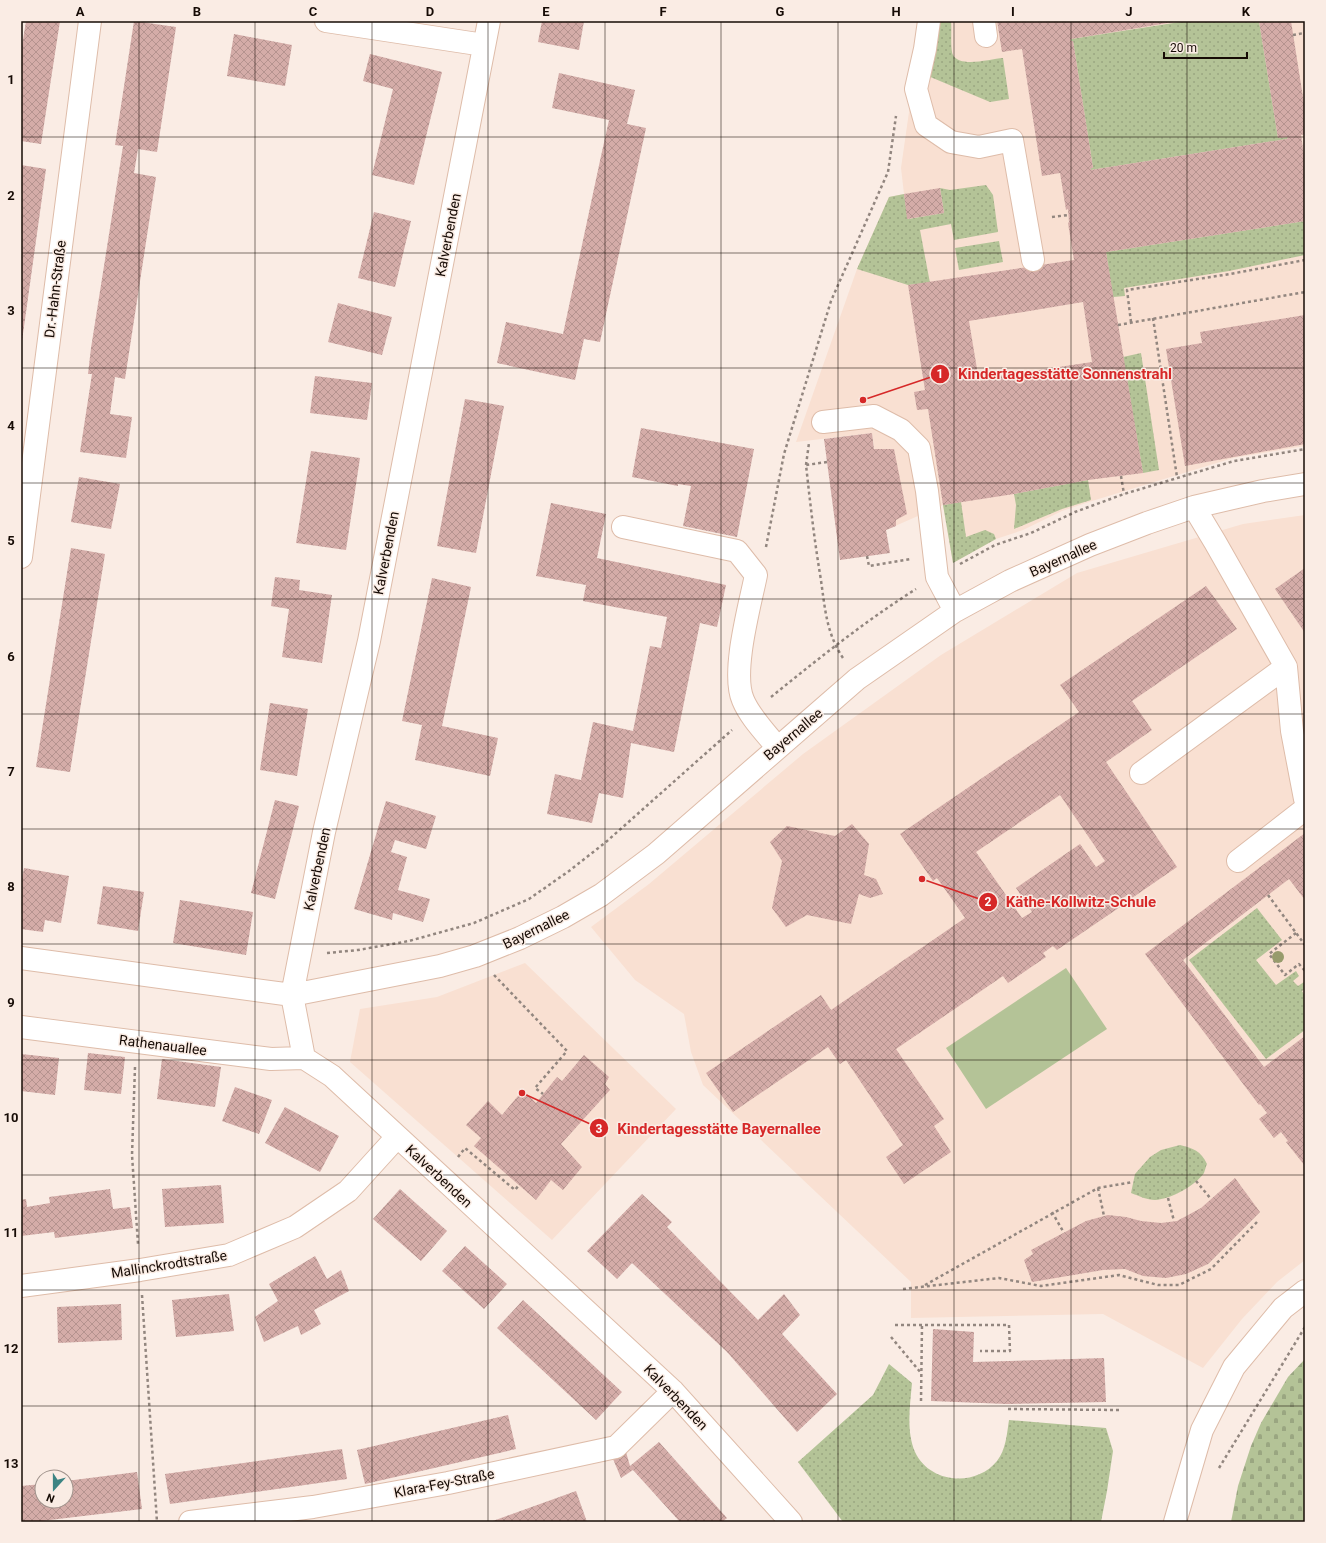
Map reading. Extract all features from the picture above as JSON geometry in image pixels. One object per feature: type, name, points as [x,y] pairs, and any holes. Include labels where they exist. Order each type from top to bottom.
[{"type":"street","name":"Dr.-Hahn-Straße","points":[[21,557],[90,21]]},
{"type":"street","points":[[326,21],[484,45]]},
{"type":"street","name":"Kalverbenden","points":[[489,21],[369,641],[324,832],[292,995],[304,1058],[332,1076],[673,1391],[791,1522]]},
{"type":"street","points":[[929,21],[925,49],[916,89],[926,125],[951,142],[979,146],[1012,140],[1033,260]]},
{"type":"street","points":[[823,422],[874,416],[901,430],[919,448],[927,491],[929,522],[937,577],[955,611]]},
{"type":"street","name":"Bayernallee","points":[[292,995],[440,966],[475,956],[563,917],[601,895],[656,854],[777,747],[857,679],[955,611],[1010,581],[1090,545],[1194,507],[1263,491],[1305,484]]},
{"type":"street","points":[[1194,507],[1286,667],[1292,731],[1305,799]]},
{"type":"street","points":[[623,527],[737,551],[756,574],[738,671],[742,698],[751,714],[777,747]]},
{"type":"street","points":[[1141,773],[1286,667]]},
{"type":"street","points":[[1238,861],[1305,808]]},
{"type":"street","points":[[21,958],[292,995]]},
{"type":"street","name":"Rathenauallee","points":[[21,1027],[271,1059],[304,1058]]},
{"type":"street","name":"Mallinckrodtstraße","points":[[21,1286],[140,1270],[229,1255],[295,1227],[348,1191],[397,1137]]},
{"type":"street","points":[[1175,1522],[1202,1430],[1234,1367],[1283,1308],[1305,1291]]},
{"type":"street","name":"Klara-Fey-Straße","points":[[190,1522],[321,1506],[448,1483],[616,1447],[673,1391]]},
{"type":"path","points":[[1293,35],[1304,33]]},
{"type":"path","points":[[756,574],[768,541],[784,454],[831,301],[888,172],[897,110]]},
{"type":"path","points":[[1131,322],[1127,290],[1230,274],[1305,260]]},
{"type":"path","points":[[1118,325],[1305,292]]},
{"type":"path","points":[[1153,318],[1177,477]]},
{"type":"path","points":[[810,440],[806,465],[828,628],[835,646],[857,679]]},
{"type":"path","points":[[806,465],[827,462]]},
{"type":"path","points":[[1121,476],[1124,494]]},
{"type":"path","points":[[867,556],[869,566],[918,558]]},
{"type":"path","points":[[1268,895],[1305,944]]},
{"type":"path","points":[[1296,934],[1269,954],[1285,975],[1299,964],[1305,971]]},
{"type":"path","points":[[475,956],[567,1051],[535,1088],[543,1094]]},
{"type":"path","points":[[135,1041],[132,1155],[158,1522]]},
{"type":"path","points":[[460,1154],[465,1148],[515,1190],[519,1185]]},
{"type":"path","points":[[1196,1181],[1211,1199]]},
{"type":"path","points":[[924,1286],[1052,1212],[1098,1188],[1133,1182]]},
{"type":"path","points":[[1098,1188],[1104,1216]]},
{"type":"path","points":[[1168,1198],[1174,1221]]},
{"type":"path","points":[[1052,1212],[1064,1233]]},
{"type":"path","points":[[903,1289],[999,1278],[1041,1286],[1119,1276],[1158,1285],[1179,1285],[1211,1269],[1258,1222]]},
{"type":"path","points":[[895,1325],[1009,1325],[1010,1351],[980,1351]]},
{"type":"path","points":[[921,1401],[922,1326]]},
{"type":"path","points":[[1217,1471],[1305,1327]]},
{"type":"path","points":[[891,1337],[921,1373]]},
{"type":"path","points":[[1008,1409],[1119,1410]]},
{"type":"shaded area","points":[[922,21],[1305,21],[1305,446],[1233,458],[1092,501],[1062,511],[1023,530],[996,539],[953,563],[943,505],[886,530],[872,433],[796,442],[857,269],[889,197],[904,194],[901,168]]},
{"type":"shaded area","points":[[1305,515],[1305,1260],[1277,1282],[1242,1319],[1203,1368],[1103,1314],[911,1318],[911,1282],[703,1085],[691,1052],[684,1014],[635,980],[591,927],[649,884],[803,754],[941,655],[1077,573],[1243,524]]},
{"type":"shaded area","points":[[525,963],[676,1109],[552,1240],[350,1062],[360,1009],[437,997]]},
{"type":"green space","points":[[939,21],[951,21],[952,52],[957,59],[968,62],[976,62],[1003,58],[1009,99],[990,102],[928,76]]},
{"type":"green space","points":[[1186,21],[1259,21],[1278,138],[1288,137],[1287,139],[1091,170],[1091,168],[1093,168],[1073,41],[1071,41],[1071,39]]},
{"type":"green space","points":[[986,185],[993,195],[998,232],[954,240],[951,224],[920,230],[930,283],[908,285],[857,269],[889,197],[904,194],[908,219],[944,213],[940,188],[950,190]]},
{"type":"green space","points":[[1305,221],[1305,255],[1229,271],[1124,288],[1125,296],[1113,297],[1106,252]]},
{"type":"green space","points":[[999,241],[1003,262],[959,270],[955,248]]},
{"type":"green space","points":[[1141,353],[1159,470],[1143,473],[1123,357]]},
{"type":"green space","points":[[1088,480],[1091,500],[1062,509],[1014,529],[1016,505],[1014,494]]},
{"type":"green space","points":[[961,502],[966,537],[985,530],[994,534],[996,539],[953,563],[943,505]]},
{"type":"green space","points":[[1257,908],[1282,940],[1256,960],[1276,985],[1296,971],[1299,976],[1293,981],[1298,986],[1304,982],[1305,989],[1302,991],[1305,996],[1305,1030],[1266,1059],[1189,960]]},
{"type":"green space","points":[[1066,968],[1107,1029],[986,1109],[946,1048]]},
{"type":"green space","points":[[1180,1145],[1189,1147],[1199,1153],[1207,1164],[1204,1173],[1195,1183],[1168,1197],[1155,1200],[1143,1198],[1131,1193],[1135,1174],[1150,1157],[1161,1150]]},
{"type":"green space","points":[[1305,1359],[1305,1522],[1231,1522],[1238,1486],[1251,1446],[1261,1423],[1288,1377]]},
{"type":"green space","points":[[889,1364],[912,1383],[910,1436],[915,1452],[922,1463],[931,1471],[942,1476],[966,1478],[977,1475],[988,1469],[1000,1457],[1006,1441],[1009,1420],[1106,1428],[1113,1451],[1101,1522],[843,1522],[798,1462],[873,1395]]},
{"type":"building","points":[[26,21],[60,21],[41,144],[21,141],[21,52]]},
{"type":"building","points":[[134,21],[176,27],[157,152],[138,149],[134,173],[156,177],[125,379],[115,377],[110,414],[132,417],[126,458],[80,452],[92,374],[88,374],[91,348],[123,146],[115,145]]},
{"type":"building","points":[[542,21],[584,21],[579,50],[538,42]]},
{"type":"building","points":[[997,21],[1180,21],[1071,39],[1071,41],[1073,41],[1093,168],[1091,168],[1091,170],[1287,139],[1288,137],[1278,138],[1259,21],[1291,21],[1305,110],[1305,134],[1301,135],[1305,162],[1305,221],[1106,252],[1143,473],[1088,480],[1014,494],[943,505],[928,409],[917,410],[914,392],[925,390],[908,285],[1074,260],[1068,223],[1068,209],[1066,210],[1060,173],[1042,176],[1022,49],[1002,52]],"holes":[[[1083,302],[1092,362],[999,376],[979,381],[969,321]]]},
{"type":"building","points":[[234,34],[292,45],[285,86],[227,76]]},
{"type":"building","points":[[370,54],[442,72],[414,185],[372,175],[393,89],[363,81]]},
{"type":"building","points":[[559,73],[635,90],[627,124],[646,128],[600,342],[584,339],[575,380],[497,363],[506,322],[563,334],[609,120],[552,108]]},
{"type":"building","points":[[21,165],[46,169],[22,341],[21,341]]},
{"type":"building","points":[[940,188],[944,213],[907,219],[904,194]]},
{"type":"building","points":[[374,212],[411,221],[395,287],[358,278]]},
{"type":"building","points":[[338,303],[392,317],[382,355],[328,342]]},
{"type":"building","points":[[1305,315],[1305,444],[1185,466],[1166,349],[1202,343],[1200,332]]},
{"type":"building","points":[[315,376],[372,383],[367,420],[310,413]]},
{"type":"building","points":[[465,399],[504,406],[476,553],[437,546]]},
{"type":"building","points":[[641,428],[754,449],[737,537],[683,526],[691,486],[678,484],[678,486],[632,477]]},
{"type":"building","points":[[872,433],[874,449],[894,449],[907,514],[896,520],[896,526],[886,530],[890,553],[840,560],[824,439]]},
{"type":"building","points":[[311,451],[360,458],[346,550],[296,543]]},
{"type":"building","points":[[79,477],[120,484],[111,529],[71,522]]},
{"type":"building","points":[[551,503],[606,514],[597,558],[726,585],[717,627],[700,623],[674,752],[631,743],[623,798],[599,793],[592,823],[547,814],[555,774],[581,780],[593,722],[633,731],[650,646],[661,648],[667,617],[583,601],[586,585],[536,576]]},
{"type":"building","points":[[71,548],[105,554],[70,772],[36,767]]},
{"type":"building","points":[[1305,568],[1305,633],[1275,589]]},
{"type":"building","points":[[275,577],[300,580],[299,590],[332,595],[322,663],[282,657],[289,609],[271,606]]},
{"type":"building","points":[[432,578],[471,587],[442,726],[498,738],[490,776],[415,760],[422,725],[402,721]]},
{"type":"building","points":[[1206,586],[1237,629],[1132,701],[1152,730],[1106,762],[1177,867],[1132,898],[1129,894],[1120,900],[1123,905],[1057,950],[1053,946],[1043,953],[1046,957],[1008,983],[1003,976],[896,1049],[944,1119],[934,1126],[951,1152],[904,1184],[886,1157],[903,1145],[846,1060],[840,1064],[828,1047],[733,1112],[706,1073],[821,995],[831,1010],[965,918],[937,878],[933,881],[900,834],[1079,712],[1060,685]],"holes":[[[1060,795],[1105,861],[1096,867],[1080,844],[1016,888],[1032,912],[1022,918],[976,852]]]},
{"type":"building","points":[[270,703],[308,709],[297,776],[260,770]]},
{"type":"building","points":[[275,800],[299,806],[275,899],[251,893]]},
{"type":"building","points":[[386,801],[436,816],[426,849],[395,840],[391,852],[407,857],[398,890],[430,899],[423,922],[393,913],[392,920],[354,909]]},
{"type":"building","points":[[852,824],[869,844],[864,875],[876,879],[883,894],[870,898],[859,894],[851,924],[807,915],[786,927],[772,908],[782,861],[770,842],[787,826],[835,836]]},
{"type":"building","points":[[1305,833],[1305,900],[1289,879],[1183,960],[1264,1067],[1305,1036],[1305,1166],[1286,1142],[1288,1141],[1281,1132],[1274,1138],[1259,1119],[1267,1113],[1260,1104],[1259,1105],[1145,954]]},
{"type":"building","points":[[24,868],[69,876],[61,923],[45,920],[43,932],[21,929],[21,885]]},
{"type":"building","points":[[103,886],[144,892],[138,931],[97,924]]},
{"type":"building","points":[[180,900],[253,912],[246,955],[173,943]]},
{"type":"building","points":[[88,1053],[125,1057],[121,1094],[84,1090]]},
{"type":"building","points":[[21,1054],[59,1058],[55,1095],[21,1091]]},
{"type":"building","points":[[584,1055],[609,1077],[605,1084],[610,1090],[561,1144],[582,1167],[563,1190],[551,1180],[536,1200],[474,1146],[481,1138],[466,1125],[488,1101],[502,1115],[523,1090],[536,1103],[557,1077],[562,1081]]},
{"type":"building","points":[[162,1059],[221,1067],[215,1107],[157,1099]]},
{"type":"building","points":[[235,1087],[272,1100],[259,1134],[222,1121]]},
{"type":"building","points":[[285,1107],[339,1136],[320,1172],[265,1143]]},
{"type":"building","points":[[1235,1178],[1260,1212],[1208,1264],[1186,1274],[1166,1278],[1143,1276],[1125,1269],[1103,1270],[1032,1282],[1024,1260],[1033,1254],[1031,1250],[1086,1221],[1108,1215],[1161,1223],[1177,1221],[1201,1208]]},
{"type":"building","points":[[221,1185],[224,1223],[165,1227],[162,1189]]},
{"type":"building","points":[[110,1189],[113,1209],[130,1207],[133,1228],[55,1238],[54,1232],[21,1236],[21,1200],[26,1199],[27,1207],[50,1203],[49,1197]]},
{"type":"building","points":[[400,1189],[447,1231],[421,1261],[373,1219]]},
{"type":"building","points":[[642,1194],[672,1222],[667,1227],[758,1320],[784,1294],[800,1315],[782,1334],[837,1394],[797,1432],[727,1352],[632,1263],[617,1279],[587,1251]]},
{"type":"building","points":[[465,1246],[507,1284],[484,1309],[442,1271]]},
{"type":"building","points":[[315,1256],[327,1279],[341,1270],[349,1291],[314,1310],[321,1324],[301,1335],[298,1326],[264,1342],[255,1317],[278,1301],[269,1284]]},
{"type":"building","points":[[229,1294],[234,1331],[176,1337],[172,1300]]},
{"type":"building","points":[[523,1300],[622,1392],[596,1420],[497,1328]]},
{"type":"building","points":[[121,1304],[122,1340],[58,1343],[57,1307]]},
{"type":"building","points":[[933,1329],[974,1332],[973,1362],[1104,1358],[1106,1402],[1007,1404],[931,1401]]},
{"type":"building","points":[[508,1415],[516,1449],[365,1484],[357,1450]]},
{"type":"building","points":[[659,1442],[727,1518],[722,1522],[680,1522],[633,1470],[621,1478],[613,1459],[626,1452],[630,1466]]},
{"type":"building","points":[[342,1449],[347,1479],[170,1504],[165,1474]]},
{"type":"building","points":[[137,1472],[142,1509],[33,1522],[21,1522],[21,1486],[34,1485],[34,1509],[74,1509],[74,1480]]},
{"type":"building","points":[[576,1491],[587,1522],[490,1522]]},
{"type":"place","name":"Kindertagesstätte Sonnenstrahl","points":[[863,400]]},
{"type":"place","name":"Käthe-Kollwitz-Schule","points":[[922,879]]},
{"type":"place","name":"Kindertagesstätte Bayernallee","points":[[522,1093]]}]
